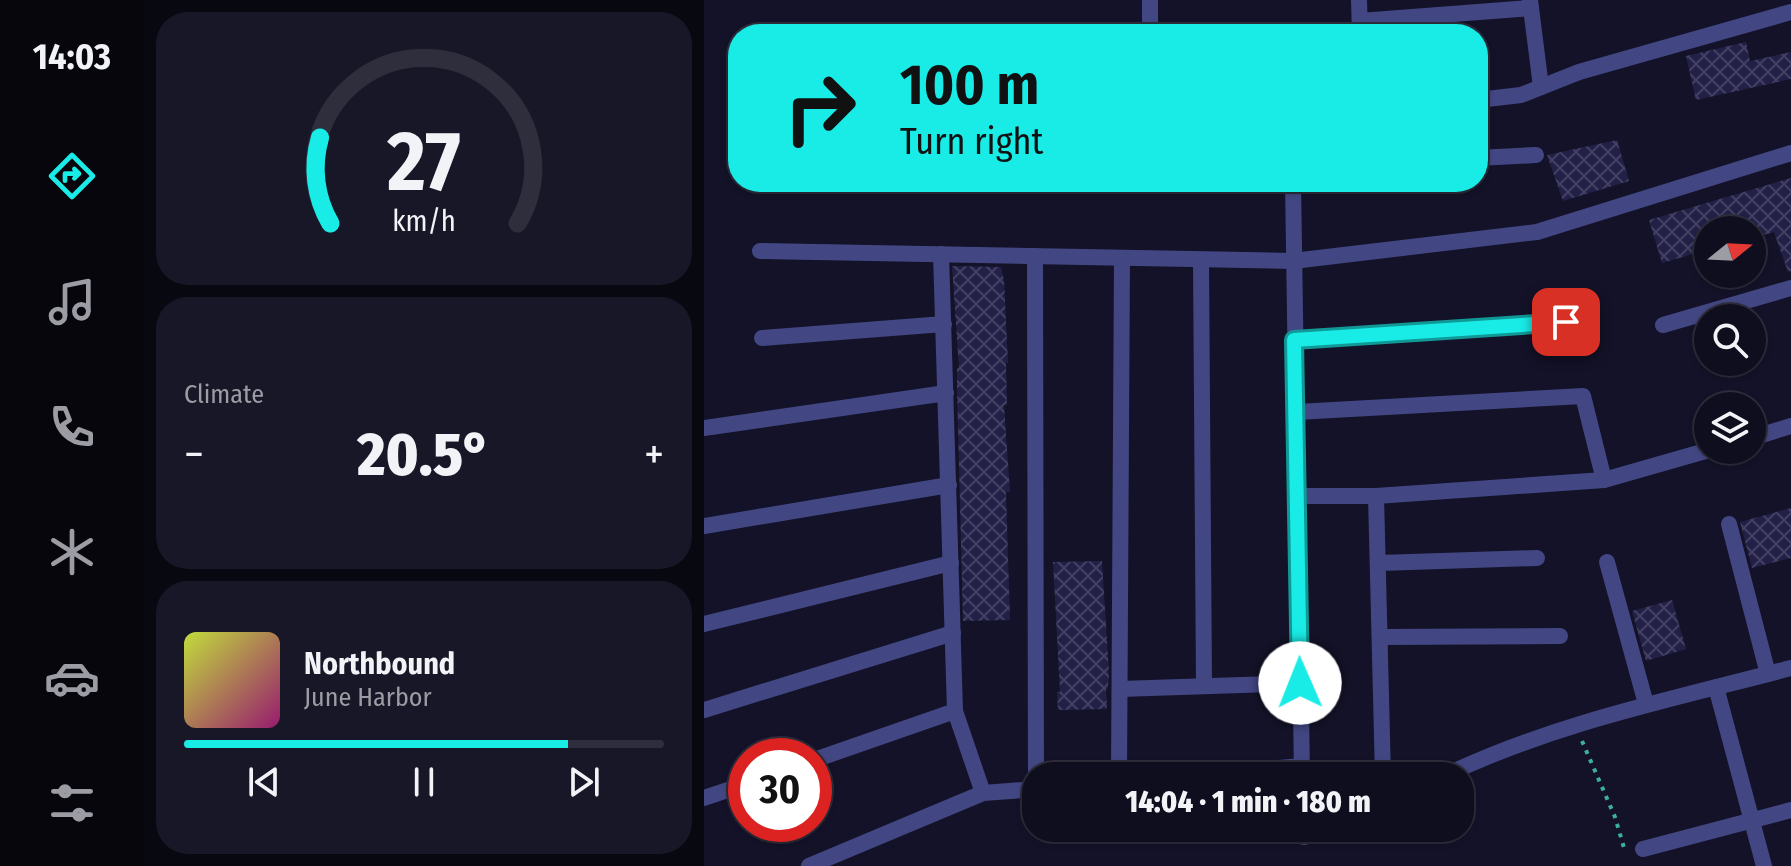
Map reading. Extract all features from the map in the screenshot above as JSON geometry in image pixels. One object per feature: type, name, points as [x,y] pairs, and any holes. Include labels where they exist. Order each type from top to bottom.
[{"type":"street","points":[[1150,0],[1150,24]]},
{"type":"street","points":[[1359,0],[1360,24]]},
{"type":"street","points":[[1388,24],[1530,4],[1541,87]]},
{"type":"street","points":[[1488,99],[1521,95],[1579,72],[1791,12]]},
{"type":"street","points":[[760,251],[1293,261],[1537,232],[1791,153]]},
{"type":"street","points":[[1488,157],[1536,155]]},
{"type":"street","points":[[1293,192],[1302,762]]},
{"type":"street","points":[[941,254],[955,711],[983,793]]},
{"type":"street","points":[[1035,256],[1036,762]]},
{"type":"street","points":[[1119,762],[1122,258]]},
{"type":"street","points":[[1201,260],[1204,686]]},
{"type":"street","points":[[1663,325],[1791,288]]},
{"type":"street","points":[[1294,340],[1566,322]]},
{"type":"street","points":[[762,338],[944,324]]},
{"type":"street","points":[[704,428],[946,393]]},
{"type":"street","points":[[1297,412],[1583,396],[1604,480]]},
{"type":"street","points":[[1766,434],[1791,426]]},
{"type":"street","points":[[1297,496],[1376,496],[1604,480],[1694,454]]},
{"type":"street","points":[[704,526],[949,485]]},
{"type":"street","points":[[1376,496],[1383,762]]},
{"type":"street","points":[[1729,524],[1768,674]]},
{"type":"street","points":[[1379,563],[1537,558]]},
{"type":"street","points":[[1607,562],[1646,704]]},
{"type":"street","points":[[704,624],[951,563]]},
{"type":"street","points":[[704,710],[953,633]]},
{"type":"street","points":[[1380,637],[1560,636]]},
{"type":"street","points":[[1474,762],[1500,750],[1646,704],[1791,668]]},
{"type":"street","points":[[1120,689],[1300,683]]},
{"type":"street","points":[[1716,687],[1764,866]]},
{"type":"street","points":[[832,754],[955,711]]},
{"type":"street","points":[[704,798],[728,790]]},
{"type":"street","points":[[809,866],[983,793],[1022,790]]},
{"type":"street","points":[[1643,849],[1791,810]]},
{"type":"path","points":[[1576,726],[1615,817],[1626,855]]},
{"type":"building","points":[[1746,42],[1750,61],[1791,52],[1791,79],[1696,100],[1686,56]]},
{"type":"building","points":[[1617,140],[1629,181],[1563,201],[1547,155]]},
{"type":"building","points":[[1791,178],[1791,271],[1788,272],[1774,232],[1766,234],[1766,216],[1694,216],[1693,254],[1662,263],[1649,220]]},
{"type":"building","points":[[952,266],[1001,267],[1004,280],[1008,363],[1007,405],[1004,405],[1010,492],[1006,492],[1010,620],[963,621],[959,368]]},
{"type":"building","points":[[1791,508],[1791,558],[1752,568],[1740,522]]},
{"type":"building","points":[[1102,561],[1109,674],[1107,709],[1058,710],[1057,692],[1060,692],[1053,562]]},
{"type":"building","points":[[1672,600],[1686,649],[1646,661],[1632,611]]},
{"type":"route","points":[[1300,683],[1294,340],[1566,322]]}]
